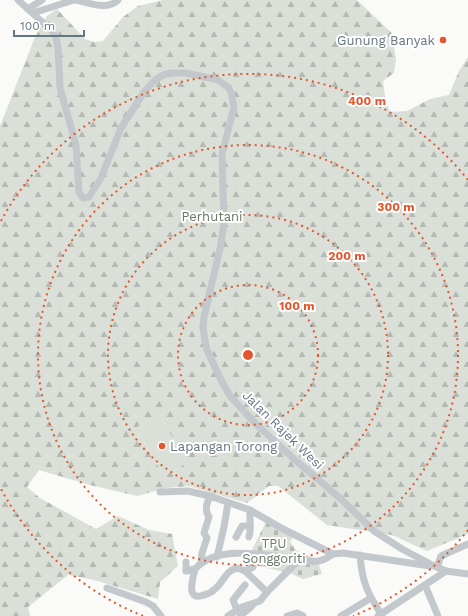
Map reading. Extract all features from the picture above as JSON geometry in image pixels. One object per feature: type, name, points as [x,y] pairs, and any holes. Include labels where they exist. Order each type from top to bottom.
[{"type":"street","name":"Jalan Rajek Wesi","points":[[18,0],[52,31],[56,37],[60,88],[76,145],[79,192],[83,198],[89,197],[94,192],[121,128],[144,92],[155,80],[167,74],[186,73],[218,80],[228,87],[231,92],[234,107],[222,154],[224,223],[221,244],[203,327],[207,350],[221,380],[230,396],[256,424],[341,499],[374,531],[402,549],[435,566],[446,571],[468,574]]},
{"type":"street","points":[[31,11],[42,0]]},
{"type":"street","points":[[31,11],[75,0],[102,6],[114,4],[118,0]]},
{"type":"street","points":[[160,492],[188,491],[210,496],[250,510],[283,530],[333,554]]},
{"type":"street","points":[[202,563],[202,553],[206,538],[204,533],[208,518],[206,508],[210,496]]},
{"type":"street","points":[[217,557],[228,503]]},
{"type":"street","points":[[249,538],[252,529],[250,526],[250,510]]},
{"type":"street","points":[[236,538],[242,526],[250,526]]},
{"type":"street","points":[[186,562],[186,571],[195,569],[211,558],[234,553],[244,552],[299,560],[322,560],[333,554],[343,553],[435,566],[441,556],[468,544]]},
{"type":"street","points":[[360,555],[363,580],[380,615],[446,571]]},
{"type":"street","points":[[228,616],[246,610],[260,601],[299,560]]},
{"type":"street","points":[[245,571],[254,567]]},
{"type":"street","points":[[195,569],[192,591],[194,596],[198,597],[216,589],[228,572],[233,569],[241,569],[245,571],[267,592]]},
{"type":"street","points":[[239,613],[233,600],[245,585]]},
{"type":"street","points":[[425,585],[438,616]]},
{"type":"street","points":[[107,588],[146,602],[153,606],[161,616]]},
{"type":"street","points":[[341,616],[371,598]]},
{"type":"street","points":[[287,616],[299,613],[303,616]]},
{"type":"green space","name":"Perhutani","points":[[163,0],[357,0],[392,33],[396,59],[394,73],[383,81],[386,102],[390,112],[407,111],[430,99],[449,95],[459,71],[468,57],[468,534],[427,551],[392,535],[327,525],[278,486],[269,486],[247,503],[189,486],[166,488],[137,496],[90,485],[39,470],[27,487],[40,498],[96,529],[118,516],[149,530],[172,534],[178,566],[160,582],[158,599],[94,580],[68,575],[28,607],[30,616],[0,616],[0,126],[35,37],[47,16],[57,9],[85,39],[94,42],[103,41],[123,17],[138,6]],"holes":[[[160,415],[187,463],[164,476],[135,428]]]},
{"type":"green space","name":"Lapangan Torong","points":[[160,415],[187,463],[164,476],[135,428]]},
{"type":"green space","name":"TPU Songgoriti","points":[[266,521],[294,536],[290,542],[297,551],[317,559],[322,574],[303,579],[292,574],[256,565],[245,565]]},
{"type":"place","name":"Gunung Banyak","points":[[443,40]]},
{"type":"place","name":"Lapangan Torong","points":[[162,446]]}]
